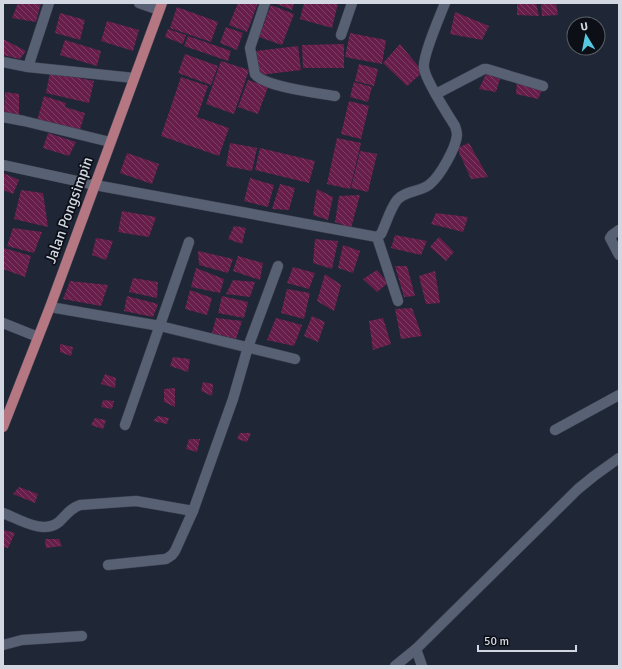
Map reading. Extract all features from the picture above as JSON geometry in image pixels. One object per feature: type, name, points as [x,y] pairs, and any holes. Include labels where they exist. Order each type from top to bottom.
[{"type":"main road","name":"Jalan Pongsimpin","points":[[3,427],[50,307],[161,7]]},
{"type":"street","points":[[28,66],[49,3]]},
{"type":"street","points":[[139,3],[161,7]]},
{"type":"street","points":[[265,3],[250,48],[255,74],[257,77],[275,84],[335,96]]},
{"type":"street","points":[[341,35],[352,3]]},
{"type":"street","points":[[377,237],[381,234],[397,201],[406,194],[431,184],[451,152],[456,139],[456,131],[425,73],[424,63],[445,3]]},
{"type":"street","points":[[3,62],[134,78]]},
{"type":"street","points":[[436,94],[484,69],[543,86]]},
{"type":"street","points":[[3,117],[110,142]]},
{"type":"street","points":[[3,165],[95,185],[377,237]]},
{"type":"street","points":[[619,230],[610,238],[619,255]]},
{"type":"street","points":[[377,237],[398,301]]},
{"type":"street","points":[[125,425],[189,242]]},
{"type":"street","points":[[108,565],[169,558],[174,551],[193,511],[233,399],[248,347],[278,266]]},
{"type":"street","points":[[50,307],[160,326],[295,359]]},
{"type":"street","points":[[3,323],[38,337]]},
{"type":"street","points":[[555,430],[619,395]]},
{"type":"street","points":[[395,666],[416,649],[578,489],[619,458]]},
{"type":"street","points":[[3,514],[42,527],[54,525],[74,507],[80,505],[141,502],[193,511]]},
{"type":"street","points":[[3,645],[22,640],[82,636]]},
{"type":"street","points":[[416,649],[422,666]]},
{"type":"building","points":[[18,3],[41,3],[36,22],[12,18]]},
{"type":"building","points":[[238,3],[258,3],[247,32],[229,25]]},
{"type":"building","points":[[274,3],[294,3],[292,10]]},
{"type":"building","points":[[304,3],[338,3],[332,28],[300,19]]},
{"type":"building","points":[[517,3],[536,3],[539,16],[517,15]]},
{"type":"building","points":[[541,3],[556,3],[558,15],[542,16]]},
{"type":"building","points":[[271,5],[294,14],[282,45],[259,37]]},
{"type":"building","points":[[177,7],[218,22],[211,42],[170,28]]},
{"type":"building","points":[[455,12],[489,26],[482,40],[450,34]]},
{"type":"building","points":[[60,13],[85,20],[80,40],[55,33]]},
{"type":"building","points":[[107,21],[139,30],[133,51],[101,41]]},
{"type":"building","points":[[226,27],[243,33],[237,50],[220,43]]},
{"type":"building","points":[[168,29],[186,35],[183,44],[165,37]]},
{"type":"building","points":[[350,33],[386,40],[382,64],[345,57]]},
{"type":"building","points":[[188,36],[231,51],[228,61],[184,46]]},
{"type":"building","points":[[3,39],[26,51],[20,59],[3,55]]},
{"type":"building","points":[[65,40],[101,51],[97,66],[60,55]]},
{"type":"building","points":[[344,44],[344,68],[303,68],[302,45]]},
{"type":"building","points":[[400,44],[423,72],[407,86],[383,63]]},
{"type":"building","points":[[298,46],[301,70],[260,75],[256,51]]},
{"type":"building","points":[[185,54],[218,66],[211,85],[178,73]]},
{"type":"building","points":[[221,61],[249,70],[234,114],[206,104]]},
{"type":"building","points":[[359,64],[378,69],[374,86],[355,81]]},
{"type":"building","points":[[50,72],[94,81],[89,103],[46,93]]},
{"type":"building","points":[[486,74],[500,79],[496,92],[479,89]]},
{"type":"building","points":[[181,77],[208,86],[197,117],[229,128],[219,156],[161,136]]},
{"type":"building","points":[[248,80],[268,87],[258,114],[238,107]]},
{"type":"building","points":[[517,81],[542,90],[538,99],[516,94]]},
{"type":"building","points":[[354,82],[372,87],[368,102],[350,97]]},
{"type":"building","points":[[5,92],[19,94],[19,116],[4,114]]},
{"type":"building","points":[[44,96],[66,103],[65,107],[85,113],[79,133],[37,121]]},
{"type":"building","points":[[349,101],[369,106],[361,139],[341,134]]},
{"type":"building","points":[[48,133],[76,142],[69,156],[43,148]]},
{"type":"building","points":[[337,138],[361,143],[350,189],[327,184]]},
{"type":"building","points":[[230,143],[257,148],[252,171],[226,166]]},
{"type":"building","points":[[469,143],[488,177],[471,179],[457,148]]},
{"type":"building","points":[[260,148],[315,161],[309,183],[255,170]]},
{"type":"building","points":[[360,151],[377,154],[368,192],[351,188]]},
{"type":"building","points":[[127,153],[159,164],[152,184],[120,173]]},
{"type":"building","points":[[3,173],[19,180],[13,194],[3,190]]},
{"type":"building","points":[[250,178],[274,185],[268,207],[244,201]]},
{"type":"building","points":[[280,184],[295,188],[289,210],[272,209]]},
{"type":"building","points":[[317,189],[333,197],[328,220],[313,215]]},
{"type":"building","points":[[21,190],[43,193],[48,227],[14,219]]},
{"type":"building","points":[[360,195],[351,228],[335,222],[339,196]]},
{"type":"building","points":[[122,211],[156,217],[149,237],[118,232]]},
{"type":"building","points":[[436,213],[468,217],[463,232],[431,224]]},
{"type":"building","points":[[234,226],[246,228],[242,244],[228,239]]},
{"type":"building","points":[[13,228],[42,232],[34,253],[7,246]]},
{"type":"building","points":[[395,235],[427,241],[421,255],[391,248]]},
{"type":"building","points":[[439,237],[454,252],[446,261],[430,247]]},
{"type":"building","points":[[96,238],[113,241],[106,260],[92,255]]},
{"type":"building","points":[[315,239],[338,241],[332,269],[313,263]]},
{"type":"building","points":[[343,245],[360,251],[353,273],[338,268]]},
{"type":"building","points":[[4,248],[31,256],[25,277],[3,269]]},
{"type":"building","points":[[198,251],[233,259],[228,273],[199,265]]},
{"type":"building","points":[[238,256],[263,263],[260,280],[233,271]]},
{"type":"building","points":[[395,266],[407,266],[415,296],[404,297]]},
{"type":"building","points":[[293,267],[315,273],[309,289],[287,283]]},
{"type":"building","points":[[196,268],[224,279],[220,293],[191,287]]},
{"type":"building","points":[[377,270],[388,283],[377,292],[363,279]]},
{"type":"building","points":[[435,271],[440,303],[426,304],[419,276]]},
{"type":"building","points":[[325,274],[341,285],[334,311],[317,301]]},
{"type":"building","points":[[133,278],[158,282],[157,298],[129,292]]},
{"type":"building","points":[[233,280],[255,282],[250,297],[226,294]]},
{"type":"building","points":[[70,281],[108,285],[101,306],[63,299]]},
{"type":"building","points":[[287,289],[310,293],[304,319],[281,313]]},
{"type":"building","points":[[190,290],[212,298],[207,315],[185,309]]},
{"type":"building","points":[[127,296],[158,304],[153,317],[124,311]]},
{"type":"building","points":[[222,296],[248,302],[244,318],[218,313]]},
{"type":"building","points":[[412,308],[422,336],[401,339],[395,309]]},
{"type":"building","points":[[312,316],[325,322],[318,342],[304,336]]},
{"type":"building","points":[[216,318],[242,321],[236,339],[212,333]]},
{"type":"building","points":[[276,318],[302,325],[294,346],[267,340]]},
{"type":"building","points":[[383,318],[391,344],[373,350],[369,321]]},
{"type":"building","points":[[60,344],[73,347],[71,356],[60,352]]},
{"type":"building","points":[[173,357],[190,359],[188,372],[170,366]]},
{"type":"building","points":[[105,374],[116,378],[115,388],[101,384]]},
{"type":"building","points":[[203,382],[213,384],[212,396],[201,391]]},
{"type":"building","points":[[175,388],[175,407],[164,402],[164,389]]},
{"type":"building","points":[[103,400],[114,401],[112,409],[101,407]]},
{"type":"building","points":[[158,416],[169,418],[167,424],[153,421]]},
{"type":"building","points":[[95,418],[106,420],[103,429],[91,425]]},
{"type":"building","points":[[240,433],[251,433],[247,442],[237,439]]},
{"type":"building","points":[[189,439],[200,439],[197,452],[186,449]]},
{"type":"building","points":[[19,487],[38,494],[35,503],[13,494]]},
{"type":"building","points":[[4,530],[15,533],[8,548],[3,547]]},
{"type":"building","points":[[45,539],[59,539],[62,546],[46,548]]}]
